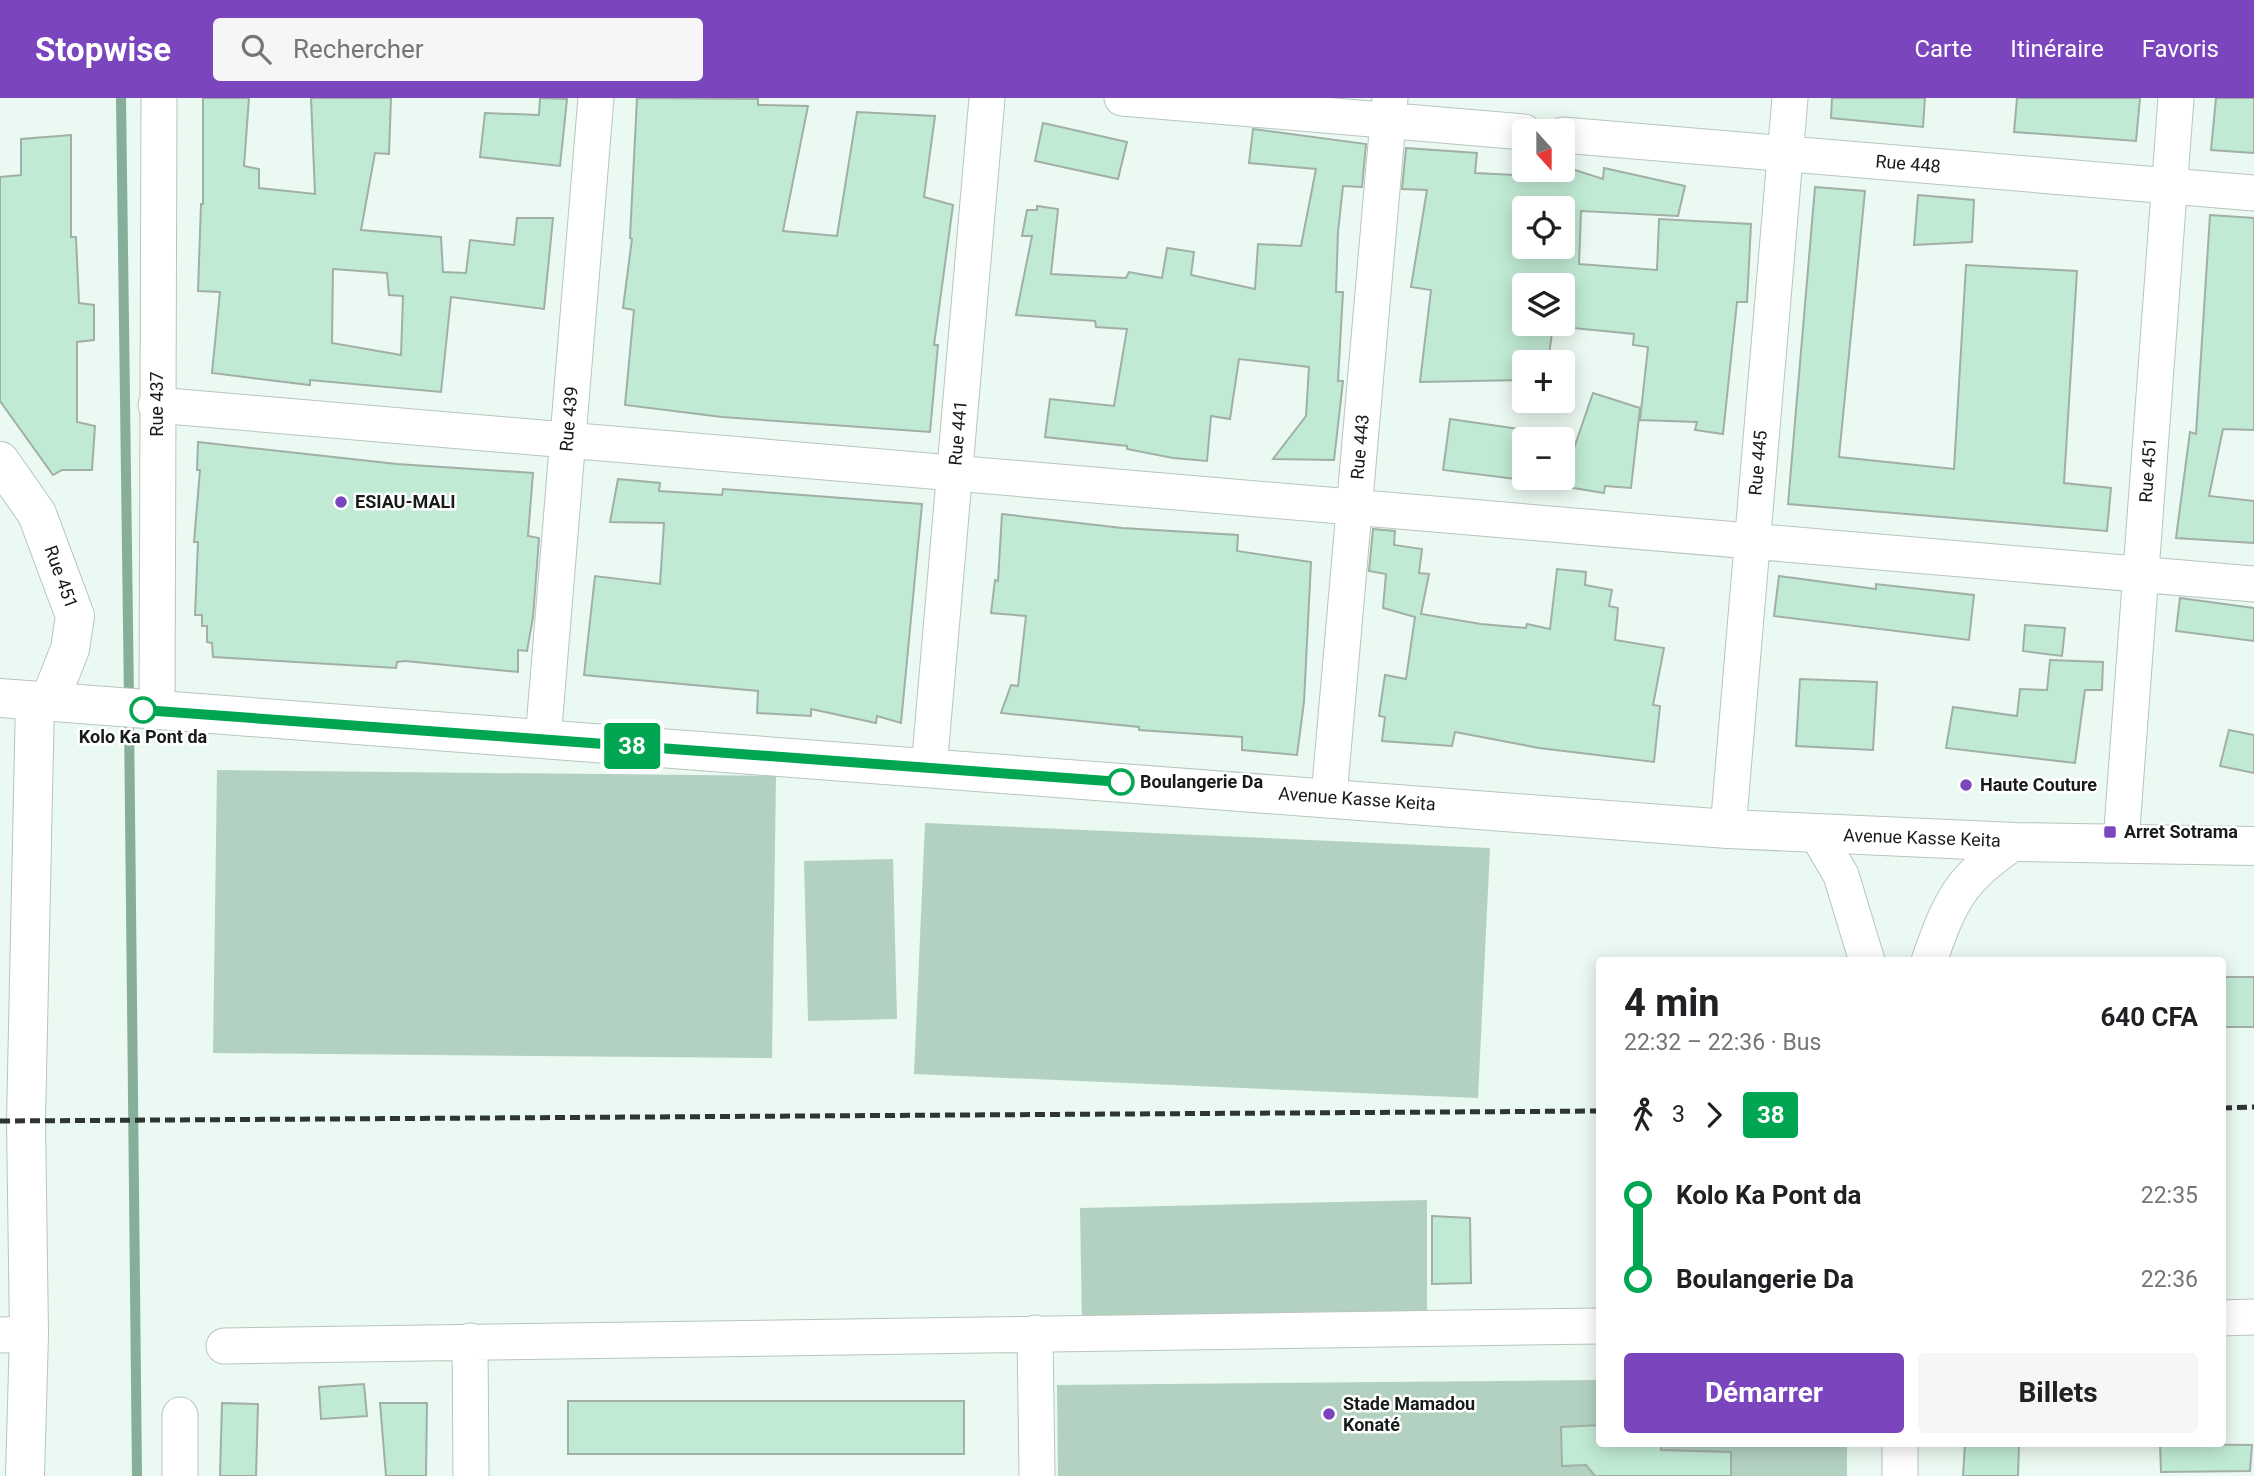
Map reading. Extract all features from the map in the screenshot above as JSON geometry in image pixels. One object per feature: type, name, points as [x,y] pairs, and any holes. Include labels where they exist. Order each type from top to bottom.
[{"type":"main road","name":"Rue 451","points":[[0,461],[37,514],[75,616],[70,649],[28,701]]},
{"type":"main road","name":"Avenue Kasse Keita","points":[[28,701],[1728,829],[2015,842],[2254,846]]},
{"type":"main road","points":[[25,1476],[14,1334],[26,1121],[28,701]]},
{"type":"street","name":"Rue 437","points":[[132,709],[156,404],[159,98]]},
{"type":"street","name":"Rue 439","points":[[542,740],[596,98]]},
{"type":"street","name":"Rue 441","points":[[929,768],[986,98]]},
{"type":"street","points":[[1122,98],[1390,109],[1512,130]]},
{"type":"street","name":"Rue 445","points":[[1728,829],[1790,98]]},
{"type":"street","name":"Rue 451","points":[[2121,842],[2175,98]]},
{"type":"street","name":"Rue 443","points":[[1329,797],[1390,109]]},
{"type":"street","name":"Rue 448","points":[[1575,136],[2254,193]]},
{"type":"street","points":[[156,404],[2254,584]]},
{"type":"street","points":[[1817,834],[1841,875],[1866,957]]},
{"type":"street","points":[[1930,957],[1950,903],[1985,862],[2015,842]]},
{"type":"street","points":[[2226,1318],[2254,1317]]},
{"type":"street","points":[[223,1346],[1596,1326]]},
{"type":"street","points":[[1035,1334],[1037,1476]]},
{"type":"street","points":[[470,1341],[471,1476]]},
{"type":"street","points":[[180,1415],[180,1476]]},
{"type":"street","points":[[1900,1447],[1900,1476]]},
{"type":"green space","points":[[217,770],[776,776],[772,1058],[213,1053]]},
{"type":"green space","points":[[925,823],[1490,848],[1478,1098],[914,1074]]},
{"type":"green space","points":[[893,859],[897,1019],[808,1021],[804,861]]},
{"type":"green space","points":[[1427,1200],[1427,1319],[1082,1327],[1080,1208]]},
{"type":"green space","name":"Stade Mamadou Konaté","points":[[1596,1380],[1596,1447],[1847,1447],[1847,1476],[1058,1476],[1057,1385]]},
{"type":"building","points":[[203,98],[249,98],[244,166],[259,169],[259,188],[315,194],[311,98],[391,98],[389,154],[375,153],[361,230],[441,237],[443,272],[466,273],[470,240],[514,245],[517,218],[553,218],[544,309],[451,297],[441,392],[310,380],[310,385],[212,373],[220,292],[198,291],[203,204]],"holes":[[[333,269],[387,273],[389,295],[403,296],[401,355],[332,343]]]},
{"type":"building","points":[[540,98],[567,99],[560,166],[480,157],[485,113],[539,115]]},
{"type":"building","points":[[637,98],[758,99],[758,105],[808,106],[783,231],[837,236],[857,112],[935,116],[924,197],[953,205],[934,345],[938,345],[930,432],[722,417],[625,405],[634,310],[623,308],[632,239]]},
{"type":"building","points":[[1832,98],[1925,98],[1923,127],[1831,118]]},
{"type":"building","points":[[2017,98],[2140,98],[2136,141],[2014,132]]},
{"type":"building","points":[[2216,98],[2254,98],[2254,153],[2211,150]]},
{"type":"building","points":[[1043,123],[1127,142],[1118,179],[1035,161]]},
{"type":"building","points":[[1253,129],[1366,144],[1362,187],[1343,186],[1338,232],[1336,292],[1343,292],[1338,381],[1343,381],[1334,460],[1273,459],[1306,416],[1309,367],[1239,359],[1230,419],[1211,416],[1207,461],[1173,458],[1127,449],[1127,446],[1045,437],[1050,399],[1114,406],[1127,329],[1096,327],[1095,321],[1016,315],[1032,236],[1022,236],[1027,210],[1037,210],[1037,206],[1058,209],[1051,274],[1126,278],[1129,272],[1162,278],[1167,248],[1194,252],[1191,275],[1255,289],[1258,244],[1301,246],[1316,169],[1249,163]]},
{"type":"building","points":[[71,135],[71,237],[76,237],[79,303],[94,305],[94,340],[77,342],[77,422],[95,426],[92,470],[62,470],[53,475],[0,401],[0,177],[21,175],[21,139]]},
{"type":"building","points":[[1406,148],[1477,153],[1475,173],[1512,175],[1512,182],[1575,182],[1575,170],[1603,179],[1604,168],[1685,186],[1678,216],[1581,211],[1579,264],[1657,270],[1659,219],[1751,224],[1747,302],[1737,302],[1723,434],[1695,430],[1697,422],[1640,420],[1648,347],[1633,345],[1634,334],[1575,328],[1575,273],[1512,273],[1512,336],[1552,336],[1550,350],[1512,350],[1512,380],[1420,382],[1431,290],[1411,287],[1427,190],[1402,189]]},
{"type":"building","points":[[1815,187],[1865,191],[1839,457],[1954,469],[1966,265],[2077,271],[2064,483],[2111,488],[2107,531],[1788,504]]},
{"type":"building","points":[[1918,195],[1974,200],[1972,242],[1914,245]]},
{"type":"building","points":[[2210,215],[2254,218],[2254,430],[2223,429],[2209,496],[2254,501],[2254,543],[2176,538],[2190,432],[2196,434]]},
{"type":"building","points":[[1593,393],[1640,408],[1631,488],[1605,486],[1604,493],[1575,488],[1575,445]]},
{"type":"building","points":[[1450,419],[1512,428],[1512,479],[1443,470]]},
{"type":"building","points":[[198,442],[397,464],[533,473],[528,536],[539,538],[533,617],[527,651],[518,650],[518,672],[405,661],[397,662],[396,668],[213,657],[212,643],[207,642],[207,626],[202,626],[202,615],[195,615],[198,542],[194,542],[200,470],[197,470]]},
{"type":"building","points":[[618,479],[660,483],[659,491],[722,495],[723,489],[922,504],[901,723],[877,716],[876,723],[811,709],[811,716],[757,713],[758,691],[584,675],[595,576],[660,584],[664,523],[610,522]]},
{"type":"building","points":[[1002,514],[1122,528],[1238,535],[1237,551],[1311,562],[1304,702],[1297,755],[1242,750],[1242,737],[1139,730],[1139,727],[1001,713],[1011,685],[1018,686],[1026,616],[991,613],[995,580],[998,581]]},
{"type":"building","points":[[1373,529],[1395,531],[1394,545],[1422,549],[1419,573],[1429,574],[1421,614],[1481,624],[1526,628],[1527,624],[1550,629],[1557,569],[1586,572],[1585,585],[1612,590],[1609,606],[1618,608],[1615,640],[1664,648],[1653,705],[1660,706],[1654,762],[1539,748],[1455,732],[1452,746],[1382,741],[1385,717],[1379,716],[1385,675],[1406,679],[1415,617],[1383,608],[1386,574],[1369,571]]},
{"type":"building","points":[[1779,576],[1876,589],[1876,584],[1974,595],[1969,640],[1774,616]]},
{"type":"building","points":[[2180,598],[2254,608],[2254,641],[2176,631]]},
{"type":"building","points":[[2025,625],[2065,628],[2062,656],[2023,651]]},
{"type":"building","points":[[2050,660],[2103,662],[2102,690],[2085,690],[2075,763],[1946,748],[1953,707],[2017,716],[2020,689],[2047,690]]},
{"type":"building","points":[[1800,679],[1877,682],[1873,750],[1796,746]]},
{"type":"building","points":[[2229,730],[2254,735],[2254,773],[2220,766]]},
{"type":"building","points":[[2226,977],[2254,977],[2254,1027],[2226,1027]]},
{"type":"building","points":[[1432,1216],[1470,1218],[1471,1283],[1432,1284]]},
{"type":"building","points":[[364,1384],[367,1416],[321,1419],[319,1387]]},
{"type":"building","points":[[568,1401],[964,1401],[964,1454],[568,1454]]},
{"type":"building","points":[[222,1403],[258,1404],[256,1476],[220,1476]]},
{"type":"building","points":[[380,1403],[427,1403],[426,1476],[386,1476]]},
{"type":"building","points":[[1596,1425],[1596,1447],[1661,1447],[1661,1450],[1731,1452],[1731,1476],[1595,1476],[1586,1465],[1562,1466],[1561,1427]]},
{"type":"building","points":[[2252,1445],[2250,1471],[2161,1472],[2160,1447]]},
{"type":"building","points":[[1965,1447],[2019,1447],[2018,1476],[1963,1476]]},
{"type":"waterway","points":[[121,98],[129,700]]},
{"type":"waterway","points":[[129,716],[137,1476]]},
{"type":"railway","points":[[2226,1108],[2254,1107]]},
{"type":"railway","points":[[0,1121],[1596,1111]]},
{"type":"bus line","name":"38","points":[[143,710],[1121,782]]},
{"type":"place","name":"ESIAU-MALI","points":[[341,502]]},
{"type":"place","name":"Kolo Ka Pont da","points":[[143,710]]},
{"type":"place","name":"Boulangerie Da","points":[[1121,782]]},
{"type":"place","name":"Haute Couture","points":[[1966,785]]},
{"type":"place","name":"Arret Sotrama","points":[[2110,832]]},
{"type":"place","name":"Stade Mamadou Konaté","points":[[1329,1414]]}]
